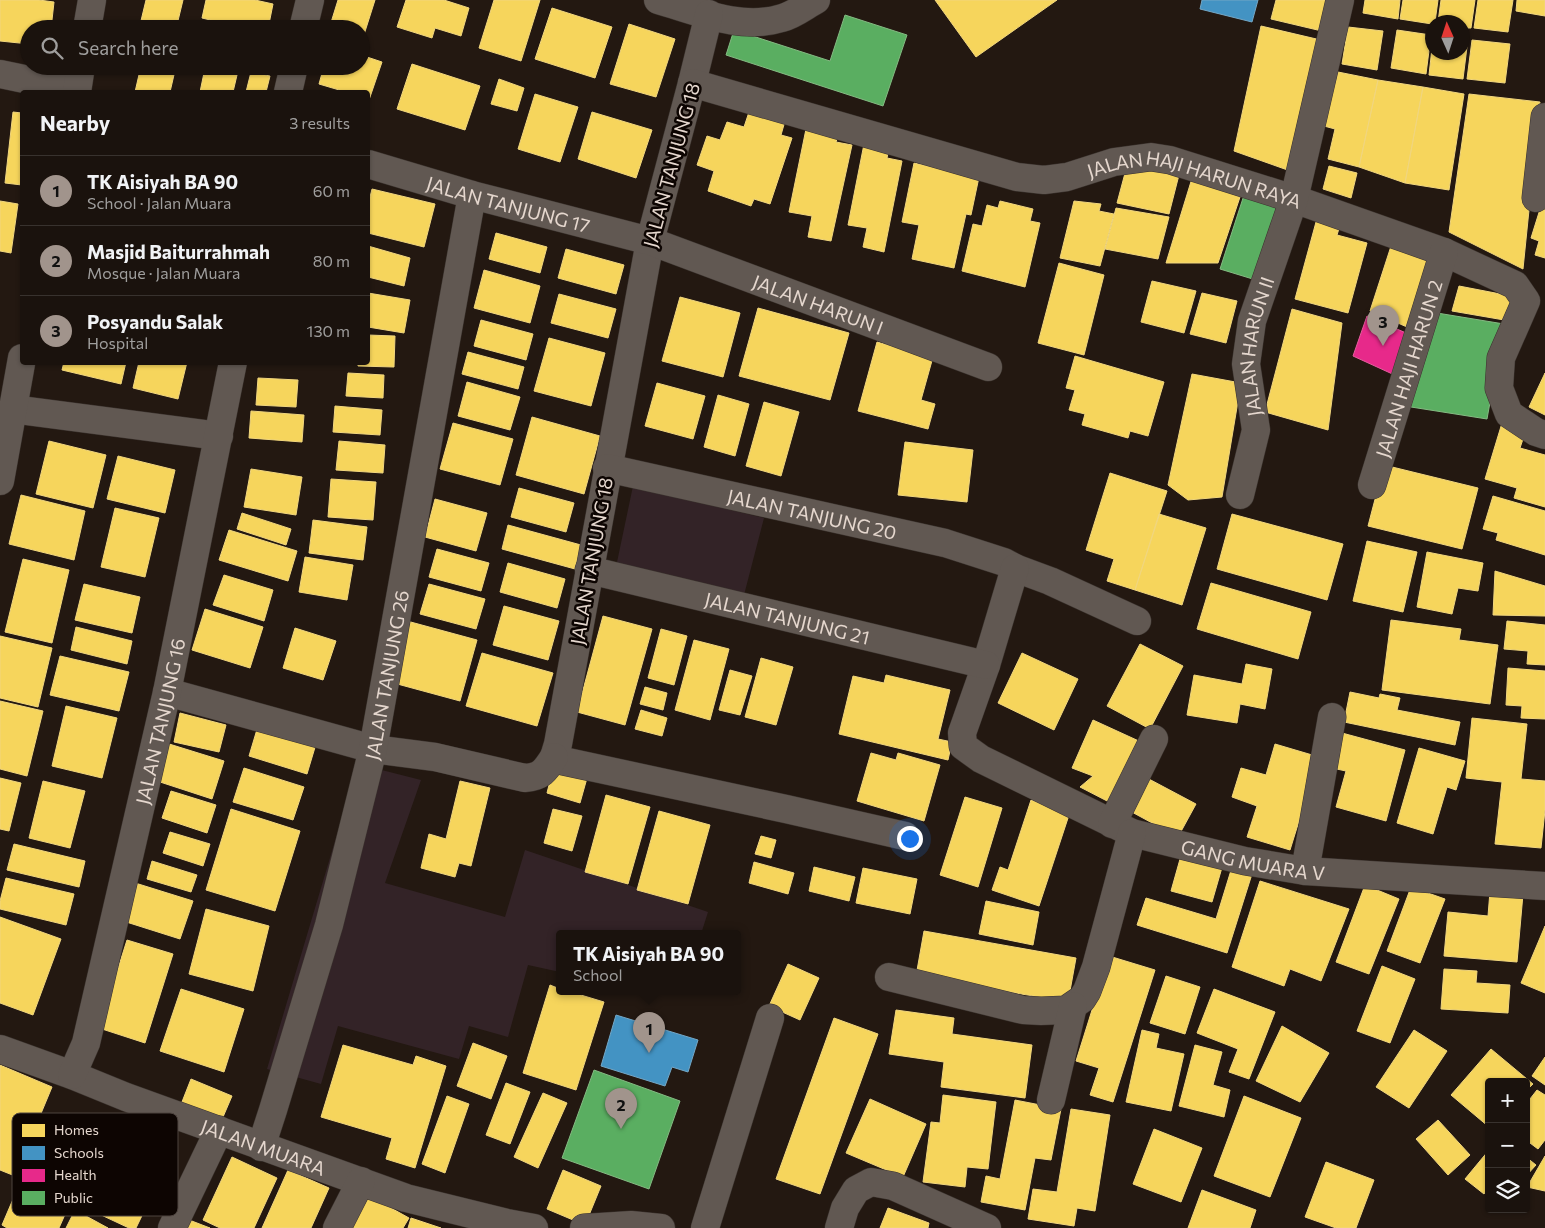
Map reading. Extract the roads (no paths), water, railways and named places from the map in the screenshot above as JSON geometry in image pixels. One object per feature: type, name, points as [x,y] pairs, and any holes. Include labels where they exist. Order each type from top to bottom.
[{"type":"street","points":[[89,20],[92,0]]},
{"type":"street","points":[[305,20],[310,0]]},
{"type":"street","points":[[658,0],[732,21],[756,23],[782,18],[816,0]]},
{"type":"street","name":"JALAN HARUN II","points":[[1240,495],[1256,430],[1246,364],[1252,321],[1294,199],[1340,0]]},
{"type":"street","name":"JALAN TANJUNG 18","points":[[554,758],[650,241],[692,83],[708,14]]},
{"type":"street","points":[[0,74],[78,83]]},
{"type":"street","points":[[288,90],[292,75]]},
{"type":"street","name":"JALAN HAJI HARUN RAYA","points":[[692,83],[1017,177],[1044,180],[1067,177],[1114,162],[1151,157],[1170,160],[1294,199],[1444,252],[1515,285],[1536,302],[1501,358],[1499,388],[1510,414],[1536,432],[1545,435]]},
{"type":"street","points":[[1536,198],[1545,117]]},
{"type":"street","name":"JALAN TANJUNG 17","points":[[370,165],[472,195],[650,241]]},
{"type":"street","name":"JALAN TANJUNG 26","points":[[261,1146],[382,750],[472,195]]},
{"type":"street","name":"JALAN HARUN I","points":[[650,241],[988,368]]},
{"type":"street","name":"JALAN HAJI HARUN 2","points":[[1372,485],[1444,252]]},
{"type":"street","points":[[0,481],[21,365]]},
{"type":"street","name":"JALAN TANJUNG 16","points":[[72,1075],[86,1043],[167,692],[232,365]]},
{"type":"street","points":[[12,408],[219,436]]},
{"type":"street","name":"JALAN TANJUNG 20","points":[[608,468],[946,543],[1004,562],[1137,621]]},
{"type":"street","points":[[986,665],[1015,568]]},
{"type":"street","name":"JALAN TANJUNG 21","points":[[589,570],[986,665]]},
{"type":"street","name":"GANG MUARA V","points":[[986,665],[962,733],[972,753],[1122,829],[1245,861],[1304,871],[1545,886]]},
{"type":"street","points":[[167,692],[382,750],[435,757],[525,778],[535,778],[545,770],[554,758],[905,836]]},
{"type":"street","points":[[1304,871],[1332,717]]},
{"type":"street","points":[[889,977],[1024,1010],[1066,1010],[1082,999],[1096,967],[1122,829],[1154,739]]},
{"type":"street","points":[[1051,1100],[1073,1006]]},
{"type":"street","points":[[705,1228],[770,1018]]},
{"type":"street","name":"JALAN MUARA","points":[[0,1049],[172,1113]]},
{"type":"street","name":"JALAN MUARA","points":[[178,1115],[406,1198],[534,1228]]},
{"type":"street","points":[[178,1216],[220,1130]]},
{"type":"street","points":[[337,1228],[361,1181]]},
{"type":"street","points":[[840,1228],[845,1208],[856,1190],[871,1182],[893,1186],[987,1228]]},
{"type":"street","points":[[172,1228],[178,1216]]},
{"type":"street","points":[[584,1228],[631,1225],[661,1228]]},
{"type":"place","name":"Posyandu Salak","points":[[1383,346]]},
{"type":"place","name":"TK Aisiyah BA 90","points":[[649,1053]]},
{"type":"place","name":"Masjid Baiturrahmah","points":[[621,1129]]}]
